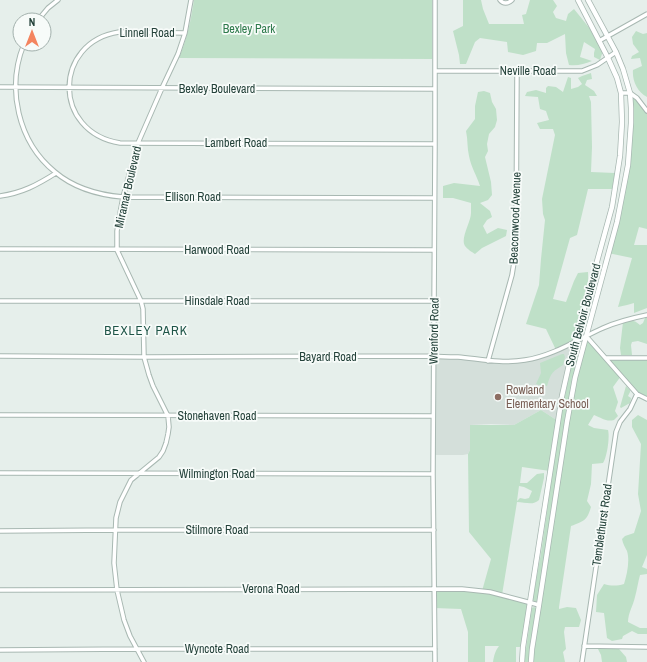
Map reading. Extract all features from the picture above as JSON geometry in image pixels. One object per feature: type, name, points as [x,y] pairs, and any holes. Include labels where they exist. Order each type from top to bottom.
[{"type":"street","points":[[45,12],[57,0]]},
{"type":"street","name":"Miramar Boulevard","points":[[144,662],[136,649],[124,620],[117,590],[114,563],[117,510],[131,480],[163,452],[169,427],[168,416],[151,380],[144,357],[143,310],[141,301],[117,250],[117,231],[123,197],[138,143],[178,54],[185,33],[191,0]]},
{"type":"street","name":"Wrenford Road","points":[[435,0],[433,356],[435,662]]},
{"type":"street","points":[[500,0],[506,4],[512,0]]},
{"type":"street","name":"South Belvoir Boulevard","points":[[522,662],[523,647],[566,376],[613,200],[620,156],[622,122],[621,93],[617,78],[578,0]]},
{"type":"street","name":"South Belvoir Boulevard","points":[[531,662],[575,378],[617,222],[628,165],[632,108],[630,93],[616,52],[588,0]]},
{"type":"street","points":[[599,41],[647,14]]},
{"type":"street","name":"Linnell Road","points":[[69,87],[71,72],[76,61],[83,51],[99,38],[119,32],[185,33]]},
{"type":"street","name":"Ellison Road","points":[[21,52],[18,60],[16,97],[18,113],[27,136],[35,151],[56,173],[71,183],[88,191],[108,196],[123,197],[434,198]]},
{"type":"street","name":"Neville Road","points":[[435,71],[582,71],[597,65],[616,52]]},
{"type":"street","name":"Beaconwood Avenue","points":[[488,361],[512,275],[516,250],[517,71]]},
{"type":"street","name":"Bexley Boulevard","points":[[0,87],[435,89]]},
{"type":"street","name":"Lambert Road","points":[[69,87],[71,102],[75,112],[83,124],[92,133],[101,138],[120,143],[435,144]]},
{"type":"street","points":[[621,93],[630,93],[637,98],[647,111]]},
{"type":"street","points":[[0,196],[33,187],[56,173]]},
{"type":"street","name":"Harwood Road","points":[[0,249],[434,250]]},
{"type":"street","name":"Hinsdale Road","points":[[0,301],[434,301]]},
{"type":"street","name":"Bayard Road","points":[[0,356],[433,356],[506,362],[539,357],[604,327],[621,321],[647,315]]},
{"type":"street","points":[[586,336],[637,394],[647,399]]},
{"type":"street","points":[[606,358],[647,358]]},
{"type":"street","name":"Temblethurst Road","points":[[582,662],[616,432],[620,422],[630,409],[637,394]]},
{"type":"street","name":"Stonehaven Road","points":[[0,415],[433,416]]},
{"type":"street","name":"Wilmington Road","points":[[0,473],[433,474]]},
{"type":"street","name":"Stilmore Road","points":[[0,531],[434,530]]},
{"type":"street","name":"Verona Road","points":[[0,590],[462,589],[490,592],[539,605]]},
{"type":"street","points":[[584,646],[647,647]]},
{"type":"street","name":"Wyncote Road","points":[[0,650],[435,649]]},
{"type":"shaded area","name":"Rowland Elementary School","points":[[576,341],[558,421],[541,410],[514,425],[470,425],[470,450],[468,454],[433,455],[433,356],[506,362],[539,357]]},
{"type":"green space","name":"Bexley Park","points":[[194,0],[432,0],[432,59],[179,58],[192,15]]},
{"type":"green space","points":[[463,0],[481,0],[489,24],[524,24],[522,15],[526,14],[530,0],[553,0],[557,6],[553,12],[556,18],[566,21],[568,14],[574,9],[591,30],[603,51],[600,60],[594,57],[595,49],[584,42],[580,57],[592,61],[569,65],[566,53],[565,34],[547,43],[537,43],[536,51],[523,55],[508,52],[507,42],[480,38],[475,42],[466,64],[460,64],[453,31],[463,26]]},
{"type":"green space","points":[[636,31],[643,34],[647,33],[647,97],[640,92],[633,78],[633,70],[642,66],[640,58],[631,59],[632,56],[639,52],[633,44],[632,37]]},
{"type":"green space","points":[[591,73],[592,79],[587,80],[585,85],[594,91],[597,96],[589,96],[591,102],[591,172],[615,173],[612,189],[588,189],[577,235],[570,238],[553,299],[566,302],[578,273],[588,272],[585,307],[576,341],[556,350],[546,329],[526,324],[539,285],[545,220],[542,199],[555,135],[553,129],[540,129],[537,123],[549,120],[546,111],[540,109],[538,97],[525,96],[527,92],[536,90],[546,93],[546,88],[548,86],[556,87],[563,92],[568,77],[571,78],[571,89],[578,87],[582,84],[578,78]]},
{"type":"green space","points":[[484,91],[490,93],[492,102],[496,109],[497,120],[495,127],[489,134],[487,144],[488,151],[485,157],[491,182],[492,195],[488,200],[480,203],[490,211],[492,217],[487,220],[483,226],[487,234],[498,228],[507,230],[506,236],[482,248],[475,254],[465,246],[464,243],[465,234],[471,217],[471,203],[453,198],[443,198],[443,186],[454,183],[480,186],[470,160],[466,131],[475,119],[475,106],[478,92]]},
{"type":"green space","points":[[630,93],[647,111],[647,229],[639,227],[634,245],[647,245],[647,308],[634,313],[634,303],[618,307],[632,258],[608,253],[628,165]]},
{"type":"green space","points":[[647,317],[647,344],[638,341],[632,342],[632,355],[621,355],[620,348],[623,322],[634,321],[640,325]]},
{"type":"green space","points":[[586,336],[606,358],[647,358],[647,399],[637,394],[621,376],[613,387],[618,402],[615,411],[618,416],[614,420],[609,420],[594,415],[588,425],[594,428],[608,430],[608,447],[603,463],[592,464],[591,484],[587,501],[591,507],[588,515],[582,521],[571,526],[559,607],[559,609],[567,607],[576,608],[581,620],[579,627],[565,627],[564,632],[566,649],[563,652],[565,662],[531,662],[564,441]]},
{"type":"green space","points":[[564,354],[565,357],[563,365],[552,373],[547,386],[536,384],[541,373],[540,363]]},
{"type":"green space","points":[[574,354],[579,355],[538,600],[535,602],[533,597],[541,553],[561,414]]},
{"type":"green space","points":[[626,386],[630,390],[628,396],[631,398],[630,403],[621,408],[620,407]]},
{"type":"green space","points":[[541,410],[558,421],[550,471],[522,467],[520,483],[527,483],[537,474],[544,473],[544,478],[539,500],[537,502],[517,502],[502,595],[530,602],[523,647],[516,647],[516,662],[493,662],[499,646],[485,646],[485,662],[468,662],[468,632],[461,609],[434,608],[434,589],[482,591],[491,559],[469,532],[468,454],[470,450],[470,425],[514,425]],"holes":[[[519,486],[532,491],[529,498],[520,498],[517,501]]]},
{"type":"green space","points":[[638,415],[647,420],[647,555],[642,567],[647,569],[647,574],[640,575],[628,622],[640,628],[647,628],[647,634],[638,634],[632,631],[623,636],[622,639],[612,641],[607,638],[604,613],[596,612],[597,595],[604,584],[614,586],[624,584],[628,559],[627,551],[622,539],[625,536],[634,533],[641,511],[638,494],[641,444],[632,427],[632,420]]},
{"type":"green space","points":[[532,608],[536,608],[529,662],[524,662]]},
{"type":"green space","points":[[598,649],[619,649],[626,657],[627,662],[602,662]]},
{"type":"place","name":"Rowland Elementary School","points":[[498,397]]},
{"type":"district","name":"BEXLEY PARK","points":[[146,330]]}]
